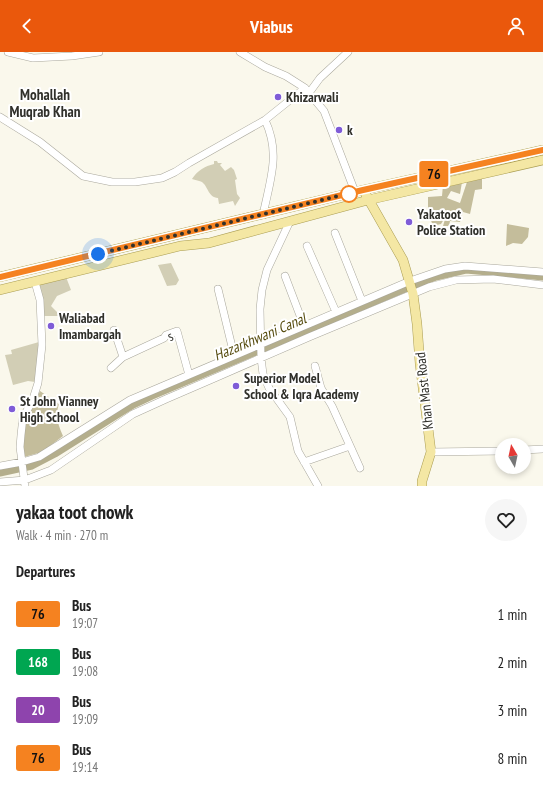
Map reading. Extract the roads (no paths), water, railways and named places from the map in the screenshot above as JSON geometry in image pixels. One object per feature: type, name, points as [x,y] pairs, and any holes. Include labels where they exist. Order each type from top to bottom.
[{"type":"main road","points":[[0,277],[359,191],[543,150]]},
{"type":"main road","points":[[528,163],[532,153]]},
{"type":"main road","points":[[0,290],[180,246],[209,243],[368,200],[543,160]]},
{"type":"main road","points":[[359,191],[368,200],[403,260],[410,281]]},
{"type":"main road","points":[[290,221],[297,207]]},
{"type":"main road","points":[[32,269],[35,282]]},
{"type":"main road","name":"Khan Mast Road","points":[[410,281],[417,324],[420,364],[431,452],[422,481],[422,486]]},
{"type":"street","points":[[8,52],[33,58],[56,55],[72,56],[99,52]]},
{"type":"street","points":[[240,52],[265,67],[286,76],[307,91],[324,112],[359,191]]},
{"type":"street","points":[[0,117],[40,142],[83,176],[112,182],[135,182],[162,178],[265,120],[307,91],[348,52]]},
{"type":"street","points":[[263,215],[274,153],[270,131],[265,120]]},
{"type":"street","points":[[290,221],[267,270],[262,290],[260,309],[261,358],[263,374],[269,388],[290,417],[298,452],[318,486]]},
{"type":"street","points":[[335,233],[362,301]]},
{"type":"street","points":[[307,246],[336,312]]},
{"type":"street","points":[[0,466],[22,462],[39,456],[130,400],[410,281],[445,269],[464,266],[543,272]]},
{"type":"street","points":[[285,276],[304,326]]},
{"type":"street","points":[[0,482],[25,483],[51,470],[134,414],[309,337],[429,287],[456,280],[493,279],[543,285]]},
{"type":"street","points":[[25,483],[20,447],[23,417],[32,402],[38,383],[42,345],[40,300],[35,282]]},
{"type":"street","points":[[218,289],[234,355]]},
{"type":"street","points":[[114,330],[123,357]]},
{"type":"street","name":"s","points":[[111,368],[123,357],[177,331],[188,375]]},
{"type":"street","points":[[315,366],[321,388],[332,406],[360,468]]},
{"type":"street","points":[[304,462],[350,446]]},
{"type":"street","points":[[531,450],[543,449]]},
{"type":"street","points":[[431,452],[495,451]]},
{"type":"waterway","name":"Hazarkhwani Canal","points":[[0,473],[32,466],[55,454],[133,405],[152,396],[436,277],[466,270],[543,277]]},
{"type":"place","name":"Khizarwali","points":[[278,97]]},
{"type":"place","name":"k","points":[[339,130]]},
{"type":"place","name":"Yakatoot Police Station","points":[[409,222]]},
{"type":"place","name":"Waliabad Imambargah","points":[[51,326]]},
{"type":"place","name":"Superior Model School & Iqra Academy","points":[[236,386]]},
{"type":"place","name":"St John Vianney High School","points":[[12,409]]},
{"type":"district","name":"Mohallah Muqrab Khan","points":[[45,104]]}]
